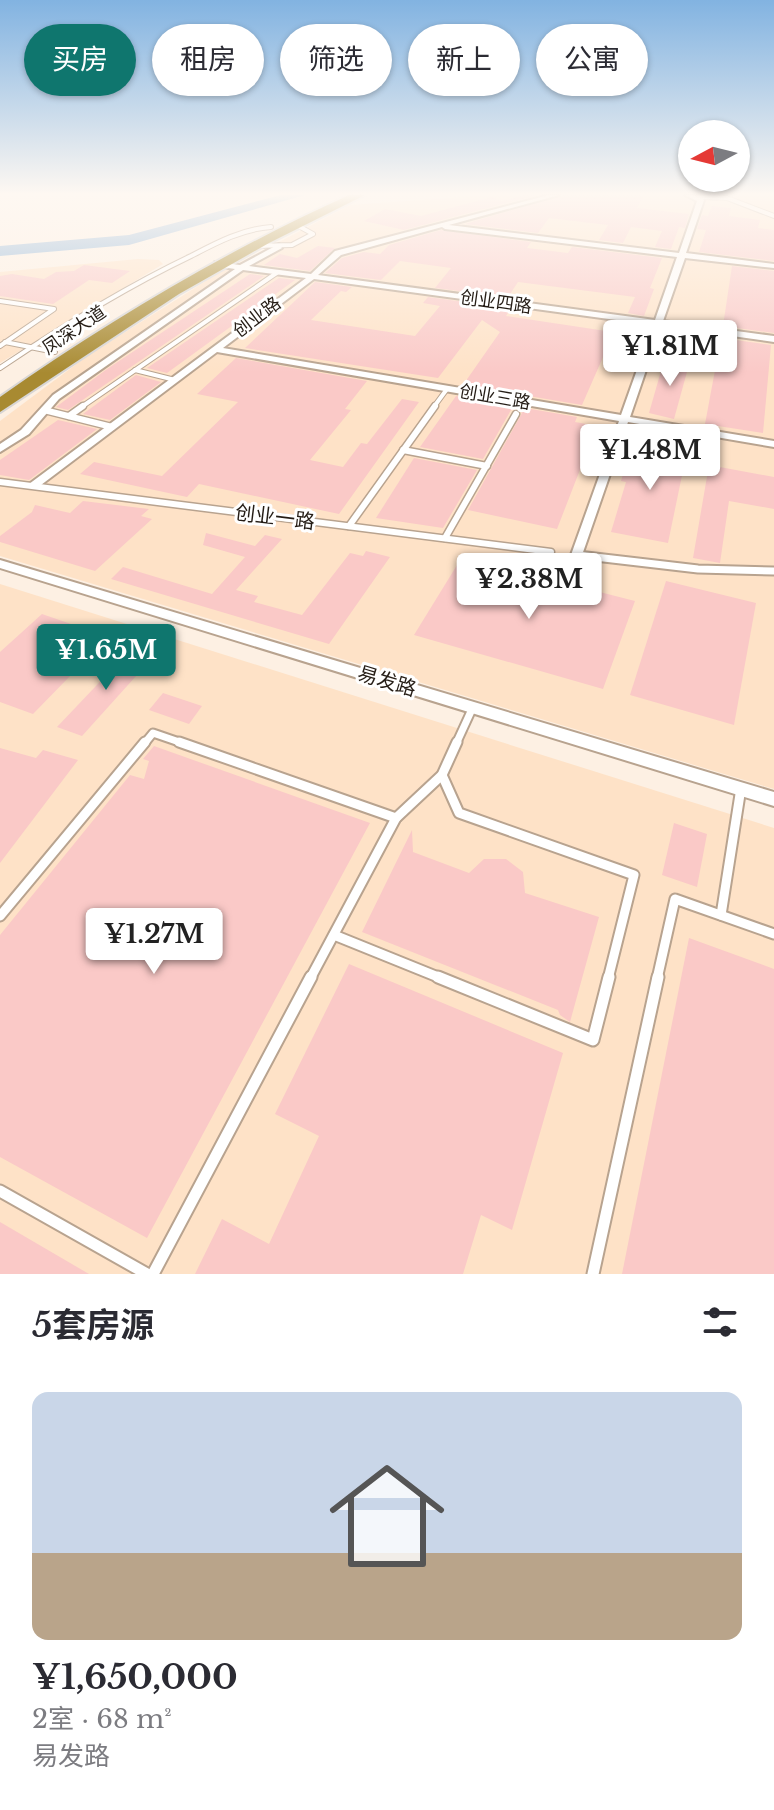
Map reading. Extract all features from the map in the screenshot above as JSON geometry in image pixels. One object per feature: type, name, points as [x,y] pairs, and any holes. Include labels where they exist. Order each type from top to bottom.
[{"type":"highway","name":"凤深大道","points":[[0,390],[168,282],[220,254]]},
{"type":"highway","name":"凤深大道","points":[[0,406],[116,325],[236,254]]},
{"type":"street","points":[[0,449],[25,432],[56,397],[264,254]]},
{"type":"street","name":"创业路","points":[[33,486],[339,254]]},
{"type":"street","points":[[677,254],[774,266]]},
{"type":"street","points":[[577,555],[682,255]]},
{"type":"street","name":"创业四路","points":[[218,264],[774,339]]},
{"type":"street","name":"创业三路","points":[[215,349],[774,444]]},
{"type":"street","name":"易发路","points":[[0,564],[774,799]]},
{"type":"lane","points":[[0,368],[192,254]]},
{"type":"lane","points":[[69,416],[278,272]]},
{"type":"lane","points":[[0,301],[54,309],[5,342]]},
{"type":"lane","points":[[0,337],[5,342],[55,352]]},
{"type":"lane","points":[[135,370],[175,380]]},
{"type":"lane","points":[[349,526],[447,389]]},
{"type":"lane","points":[[44,410],[112,427]]},
{"type":"lane","points":[[445,538],[516,414]]},
{"type":"lane","points":[[403,450],[487,466]]},
{"type":"lane","name":"创业一路","points":[[0,482],[551,552]]},
{"type":"lane","points":[[577,555],[687,568],[774,571]]},
{"type":"lane","points":[[153,1274],[396,818],[442,775],[473,707]]},
{"type":"lane","points":[[0,916],[153,733],[396,818]]},
{"type":"lane","points":[[334,935],[593,1040],[634,875],[459,813],[442,775]]},
{"type":"lane","points":[[721,915],[741,788]]},
{"type":"lane","points":[[593,1274],[675,899],[774,934]]},
{"type":"lane","points":[[0,1191],[147,1274]]},
{"type":"shaded area","points":[[255,254],[774,254],[774,789],[0,556],[0,421],[86,357],[212,277]]},
{"type":"shaded area","points":[[138,259],[159,260],[163,264],[0,363],[0,272]]},
{"type":"shaded area","points":[[0,584],[774,828],[774,1274],[0,1274]]},
{"type":"building","points":[[279,254],[297,258],[303,254],[328,254],[310,271],[264,265]]},
{"type":"building","points":[[355,254],[633,254],[662,258],[650,288],[654,289],[644,316],[628,313],[635,297],[518,282],[508,297],[435,288],[451,268],[400,261],[381,280],[325,273],[342,258]]},
{"type":"building","points":[[719,254],[774,254],[774,261]]},
{"type":"building","points":[[84,265],[130,271],[112,283],[89,280],[53,304],[0,296],[0,276],[12,274],[44,279],[56,272],[74,271]]},
{"type":"building","points":[[732,266],[774,271],[774,333],[723,326]]},
{"type":"building","points":[[250,274],[264,276],[68,410],[56,407],[107,369]]},
{"type":"building","points":[[279,278],[295,280],[167,373],[147,368]]},
{"type":"building","points":[[315,282],[352,287],[346,292],[341,291],[311,320],[415,336],[440,306],[423,303],[428,297],[501,307],[509,311],[506,316],[626,334],[619,350],[607,348],[582,405],[463,385],[500,332],[482,320],[438,378],[245,348]]},
{"type":"building","points":[[721,338],[771,345],[763,433],[705,424]]},
{"type":"building","points":[[665,357],[690,361],[674,419],[649,413]]},
{"type":"building","points":[[236,358],[367,381],[345,409],[351,410],[310,460],[343,467],[361,443],[367,444],[402,399],[419,402],[339,514],[199,484],[187,497],[80,474],[94,462],[162,476],[238,402],[197,394]]},
{"type":"building","points":[[136,375],[161,382],[110,420],[83,414]]},
{"type":"building","points":[[456,396],[577,417],[575,422],[597,426],[557,529],[468,510],[522,413],[517,408],[511,410],[483,459],[420,447]]},
{"type":"building","points":[[58,420],[97,429],[29,480],[0,475],[0,460]]},
{"type":"building","points":[[633,441],[681,449],[678,460],[685,461],[668,543],[611,532],[626,482],[621,481]]},
{"type":"building","points":[[414,458],[477,470],[443,528],[376,518]]},
{"type":"building","points":[[709,465],[774,477],[774,509],[729,501],[720,563],[693,558]]},
{"type":"building","points":[[83,501],[149,509],[141,516],[152,519],[95,571],[0,542],[0,536],[32,512],[35,505],[70,513]]},
{"type":"building","points":[[206,533],[255,546],[265,535],[282,539],[236,590],[258,596],[254,602],[302,615],[350,553],[363,556],[366,551],[390,557],[329,644],[111,579],[123,567],[212,594],[245,557],[203,545]]},
{"type":"building","points":[[462,557],[635,601],[603,689],[414,635]]},
{"type":"building","points":[[666,581],[756,603],[734,725],[630,695]]},
{"type":"building","points":[[42,614],[71,624],[80,637],[88,629],[109,636],[33,714],[0,702],[0,652]]},
{"type":"building","points":[[133,647],[155,655],[82,736],[57,727]]},
{"type":"building","points":[[163,693],[202,706],[189,724],[149,710]]},
{"type":"building","points":[[154,746],[370,823],[147,1238],[0,1157],[0,935],[130,775],[144,779],[149,761],[143,759]]},
{"type":"building","points":[[0,748],[36,758],[43,750],[78,760],[0,863]]},
{"type":"building","points":[[674,823],[707,834],[697,887],[662,875]]},
{"type":"building","points":[[412,830],[413,852],[469,873],[484,859],[506,859],[523,872],[525,893],[599,917],[570,1022],[558,1010],[362,932]]},
{"type":"building","points":[[689,938],[774,969],[774,1274],[622,1274]]},
{"type":"building","points":[[349,964],[563,1053],[512,1230],[481,1215],[463,1274],[195,1274],[222,1219],[269,1244],[319,1136],[275,1114]]},
{"type":"building","points":[[0,1222],[89,1274],[0,1274]]}]
